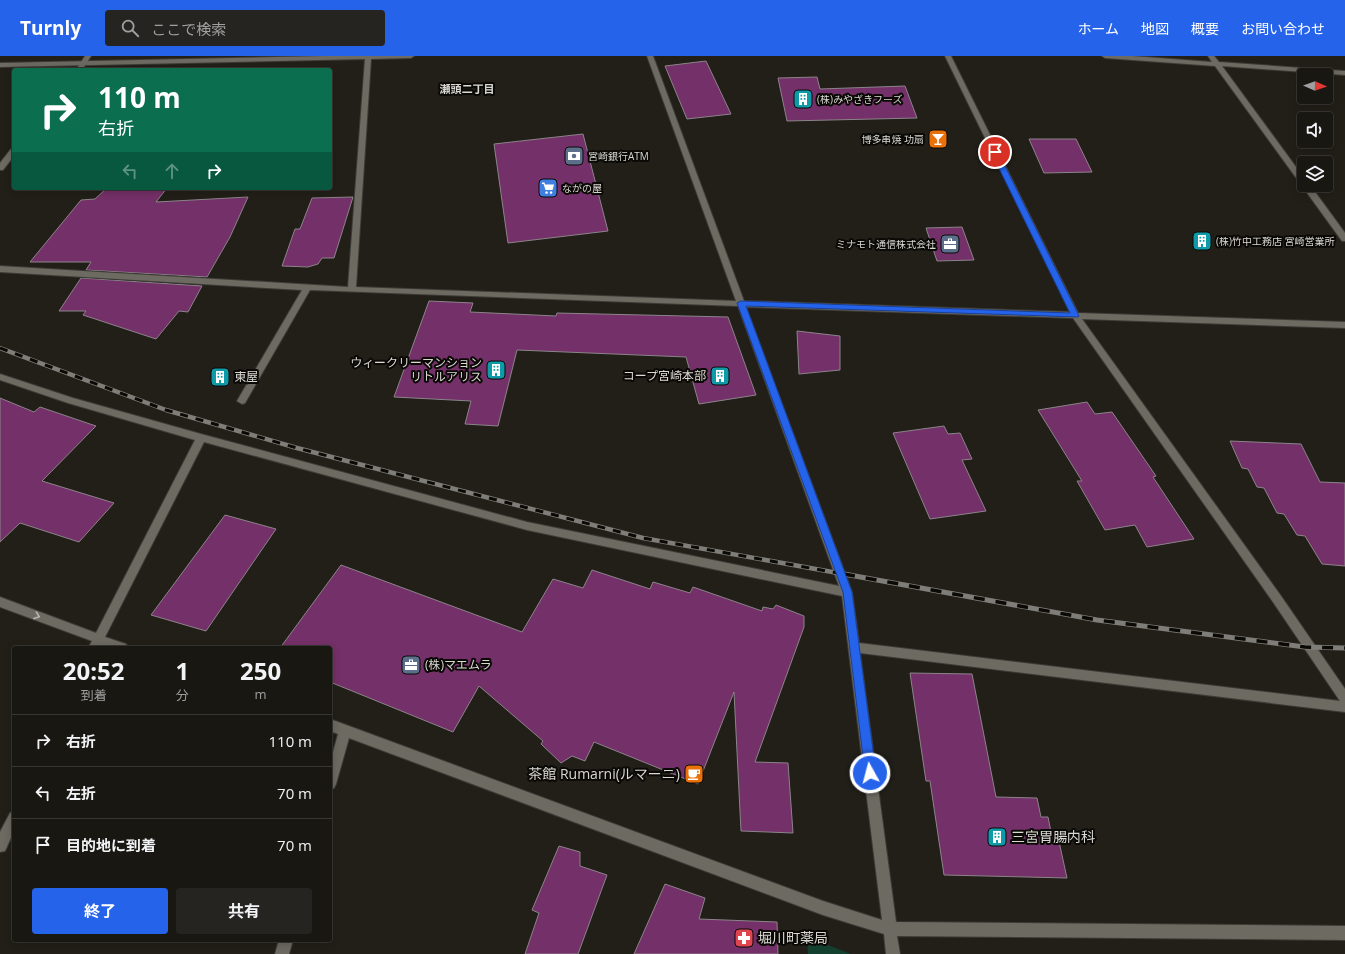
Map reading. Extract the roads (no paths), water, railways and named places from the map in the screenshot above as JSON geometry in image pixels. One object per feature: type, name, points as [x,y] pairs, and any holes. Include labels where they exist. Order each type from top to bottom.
[{"type":"street","points":[[81,68],[88,56]]},
{"type":"street","points":[[352,290],[368,56]]},
{"type":"street","points":[[0,65],[304,57],[411,56]]},
{"type":"street","points":[[650,56],[848,592],[893,954]]},
{"type":"street","points":[[948,56],[1075,316],[1277,599],[1345,699]]},
{"type":"street","points":[[1105,56],[1345,73]]},
{"type":"street","points":[[1211,56],[1297,173]]},
{"type":"street","points":[[0,168],[12,153]]},
{"type":"street","points":[[1311,192],[1345,239]]},
{"type":"street","points":[[0,270],[352,290],[1345,325]]},
{"type":"street","points":[[242,401],[308,287]]},
{"type":"street","points":[[0,377],[71,401],[201,438],[527,526],[803,584],[848,592]]},
{"type":"street","points":[[97,644],[201,438]]},
{"type":"street","points":[[0,602],[97,644],[110,646]]},
{"type":"street","points":[[855,647],[1345,707]]},
{"type":"street","points":[[332,727],[822,908],[890,930],[1345,932]]},
{"type":"street","points":[[332,777],[345,731]]},
{"type":"street","points":[[0,846],[12,821]]},
{"type":"street","points":[[282,954],[285,942]]},
{"type":"railway","points":[[0,348],[166,410],[297,448],[643,538],[849,575]]},
{"type":"railway","points":[[844,574],[1097,620],[1305,647],[1345,648]]},
{"type":"place","name":"(株)みやざきフーズ","points":[[803,99]]},
{"type":"place","name":"博多串焼 功扇","points":[[938,139]]},
{"type":"place","name":"宮崎銀行ATM","points":[[574,156]]},
{"type":"place","name":"ながの屋","points":[[548,188]]},
{"type":"place","name":"(株)竹中工務店 宮崎営業所","points":[[1202,241]]},
{"type":"place","name":"ミナモト通信株式会社","points":[[950,244]]},
{"type":"place","name":"ウィークリーマンション リトルアリス","points":[[496,370]]},
{"type":"place","name":"コープ宮崎本部","points":[[720,376]]},
{"type":"place","name":"東屋","points":[[220,377]]},
{"type":"place","name":"(株)マエムラ","points":[[411,665]]},
{"type":"place","name":"茶館 Rumarni(ルマーニ)","points":[[694,774]]},
{"type":"place","name":"三宮胃腸内科","points":[[997,837]]},
{"type":"place","name":"堀川町薬局","points":[[744,938]]},
{"type":"district","name":"瀬頭二丁目","points":[[467,89]]}]
